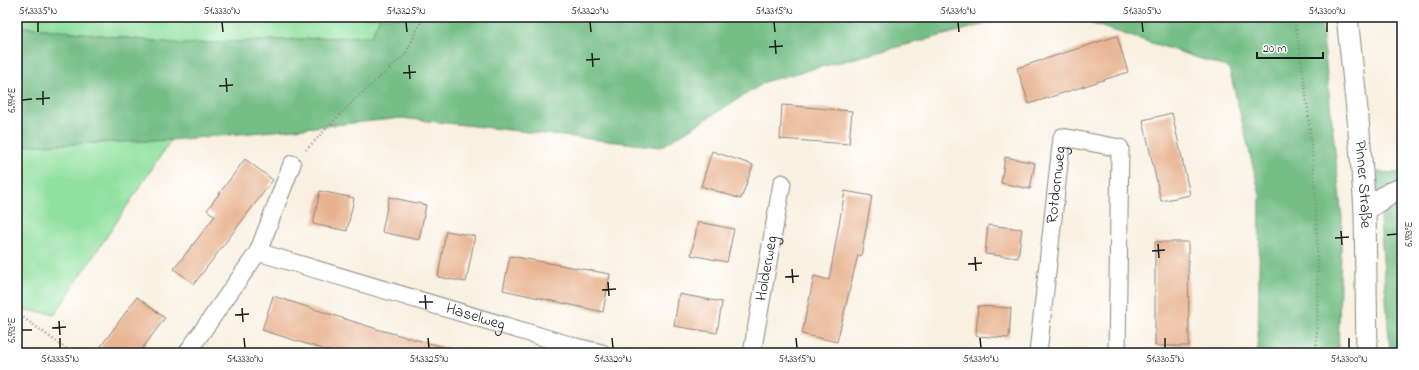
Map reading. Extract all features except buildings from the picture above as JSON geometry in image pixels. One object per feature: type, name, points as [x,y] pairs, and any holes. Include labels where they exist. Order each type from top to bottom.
[{"type":"street","name":"Pinner Straße","points":[[1347,17],[1358,119],[1365,210],[1367,353]]},
{"type":"street","name":"Rotdornweg","points":[[1038,353],[1062,137],[1120,148],[1117,353]]},
{"type":"street","points":[[187,353],[258,252],[292,164]]},
{"type":"street","name":"Holderweg","points":[[752,353],[782,183]]},
{"type":"street","points":[[1365,210],[1390,193],[1402,189]]},
{"type":"street","name":"Haselweg","points":[[258,252],[576,347],[602,353]]},
{"type":"path","points":[[292,164],[353,101],[405,56],[423,17]]},
{"type":"path","points":[[1294,17],[1311,137],[1317,224],[1319,299],[1316,353]]},
{"type":"path","points":[[17,313],[72,353]]},
{"type":"green space","points":[[17,17],[380,17],[372,36],[183,44],[17,26]]},
{"type":"green space","points":[[380,17],[1013,17],[767,81],[661,147],[402,118],[171,140],[17,146],[17,26],[183,44],[371,36]]},
{"type":"green space","points":[[1071,17],[1321,17],[1342,218],[1338,353],[1258,353],[1260,195],[1229,68]]},
{"type":"green space","points":[[171,140],[55,314],[17,309],[17,146]]},
{"type":"green space","points":[[1378,172],[1402,173],[1402,182],[1377,193]]},
{"type":"green space","points":[[1402,200],[1402,353],[1390,353],[1380,219],[1392,205]]}]
